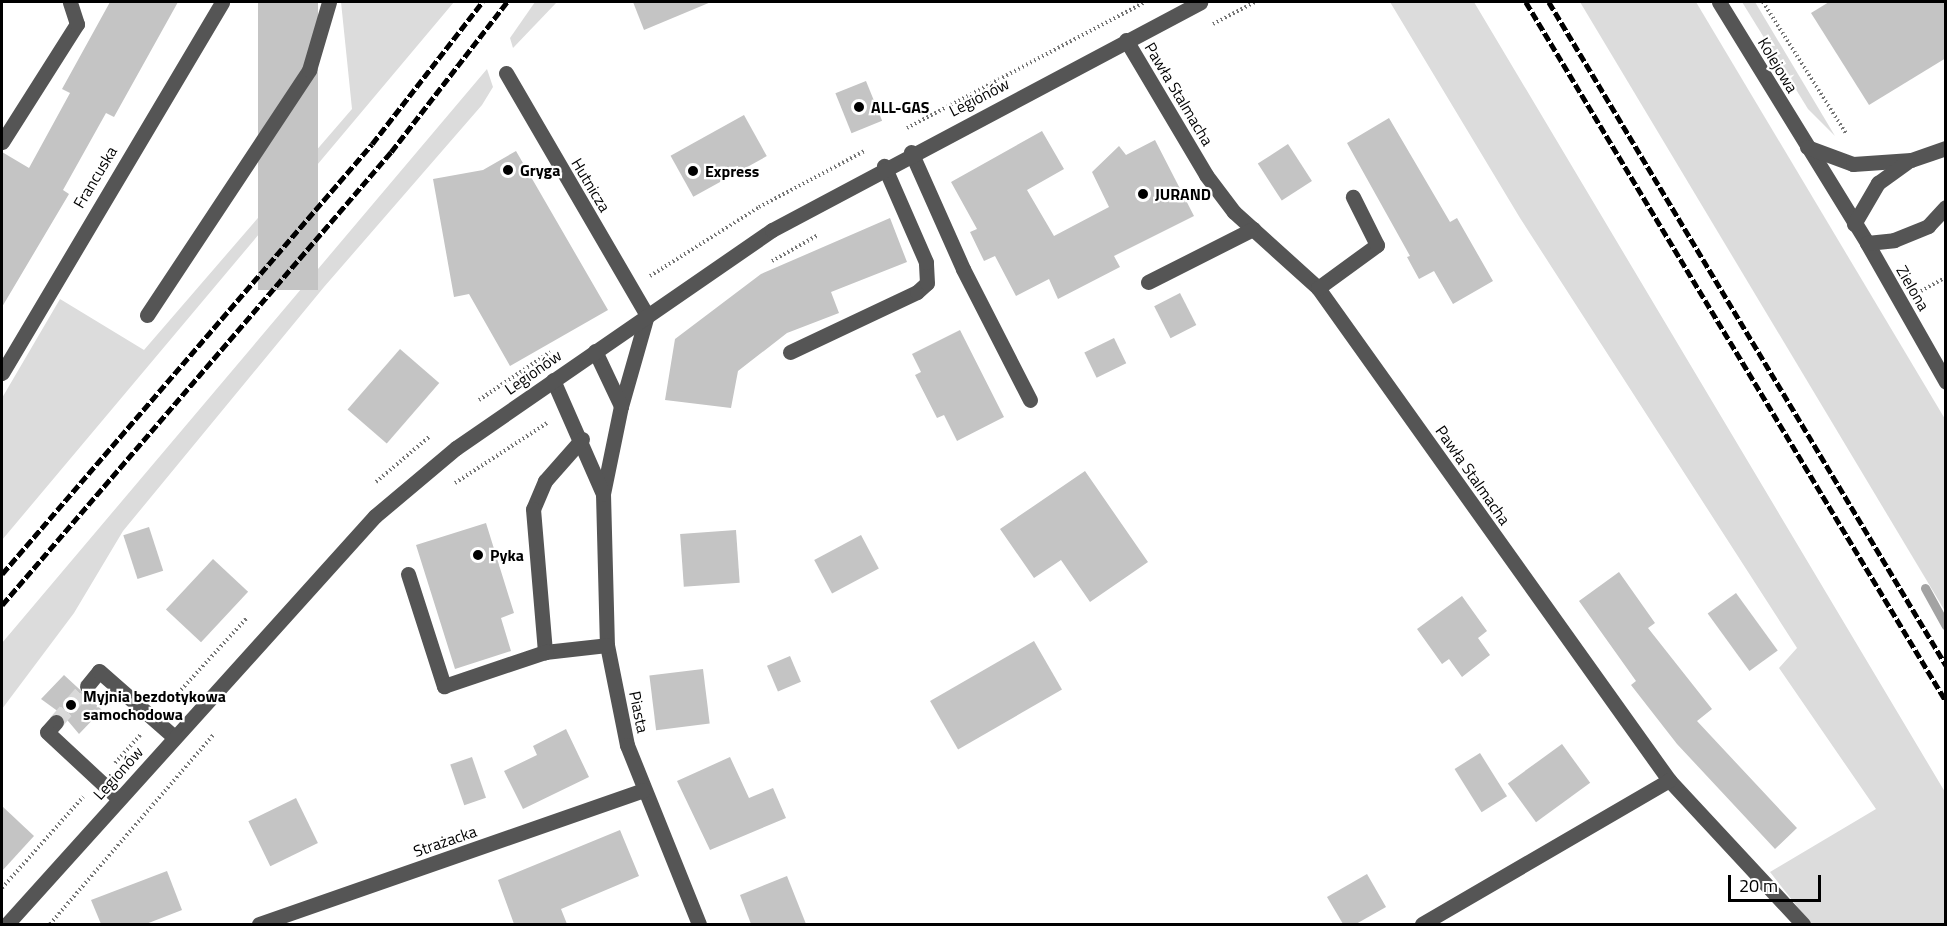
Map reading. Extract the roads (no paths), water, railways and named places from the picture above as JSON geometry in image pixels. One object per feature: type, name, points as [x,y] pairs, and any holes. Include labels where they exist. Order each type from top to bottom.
[{"type":"street","points":[[2,142],[77,24],[70,2]]},
{"type":"street","name":"Francuska","points":[[2,373],[222,2]]},
{"type":"street","points":[[147,315],[309,70],[329,2]]},
{"type":"street","name":"Legionów","points":[[7,924],[375,516],[456,448],[772,230],[884,166],[1200,2]]},
{"type":"street","name":"Kolejowa","points":[[1719,2],[1867,243]]},
{"type":"street","name":"Pawła Stalmacha","points":[[1126,40],[1206,175],[1252,229],[1318,288],[1669,780],[1803,924]]},
{"type":"street","name":"Hutnicza","points":[[506,73],[647,315]]},
{"type":"street","points":[[1807,147],[1853,164],[1909,160],[1946,147]]},
{"type":"street","points":[[911,152],[963,269],[1030,400]]},
{"type":"street","points":[[1854,224],[1878,183],[1909,160]]},
{"type":"street","points":[[790,352],[917,292],[927,283],[926,262],[884,166]]},
{"type":"street","points":[[1318,288],[1377,245],[1353,197]]},
{"type":"street","points":[[1867,243],[1894,240],[1928,226],[1946,207]]},
{"type":"street","points":[[1148,282],[1252,229]]},
{"type":"street","name":"Zielona","points":[[1867,243],[1946,382]]},
{"type":"street","name":"Piasta","points":[[647,315],[621,406],[603,494],[607,645],[627,745],[643,790],[699,924]]},
{"type":"street","points":[[596,351],[621,406]]},
{"type":"street","name":"Piasta","points":[[553,380],[578,443],[603,494]]},
{"type":"street","points":[[545,652],[533,509],[545,481],[578,443]]},
{"type":"street","points":[[408,574],[444,686],[545,652],[607,645]]},
{"type":"street","points":[[87,686],[99,671],[174,737]]},
{"type":"street","points":[[56,722],[47,732],[118,799]]},
{"type":"street","points":[[1422,924],[1669,780]]},
{"type":"street","name":"Strażacka","points":[[259,924],[643,790]]},
{"type":"waterway","points":[[1925,588],[1946,626]]},
{"type":"tunnel","points":[[56,722],[87,686]]},
{"type":"railway","points":[[2,574],[372,144],[482,2]]},
{"type":"railway","points":[[2,605],[391,152],[507,2]]},
{"type":"railway","points":[[1526,2],[1946,701]]},
{"type":"railway","points":[[1549,2],[1946,665]]},
{"type":"place","name":"ALL-GAS","points":[[859,107]]},
{"type":"place","name":"Gryga","points":[[508,170]]},
{"type":"place","name":"Express","points":[[693,171]]},
{"type":"place","name":"JURAND","points":[[1143,194]]},
{"type":"place","name":"Pyka","points":[[478,555]]},
{"type":"place","name":"Myjnia bezdotykowa samochodowa","points":[[71,705]]}]
